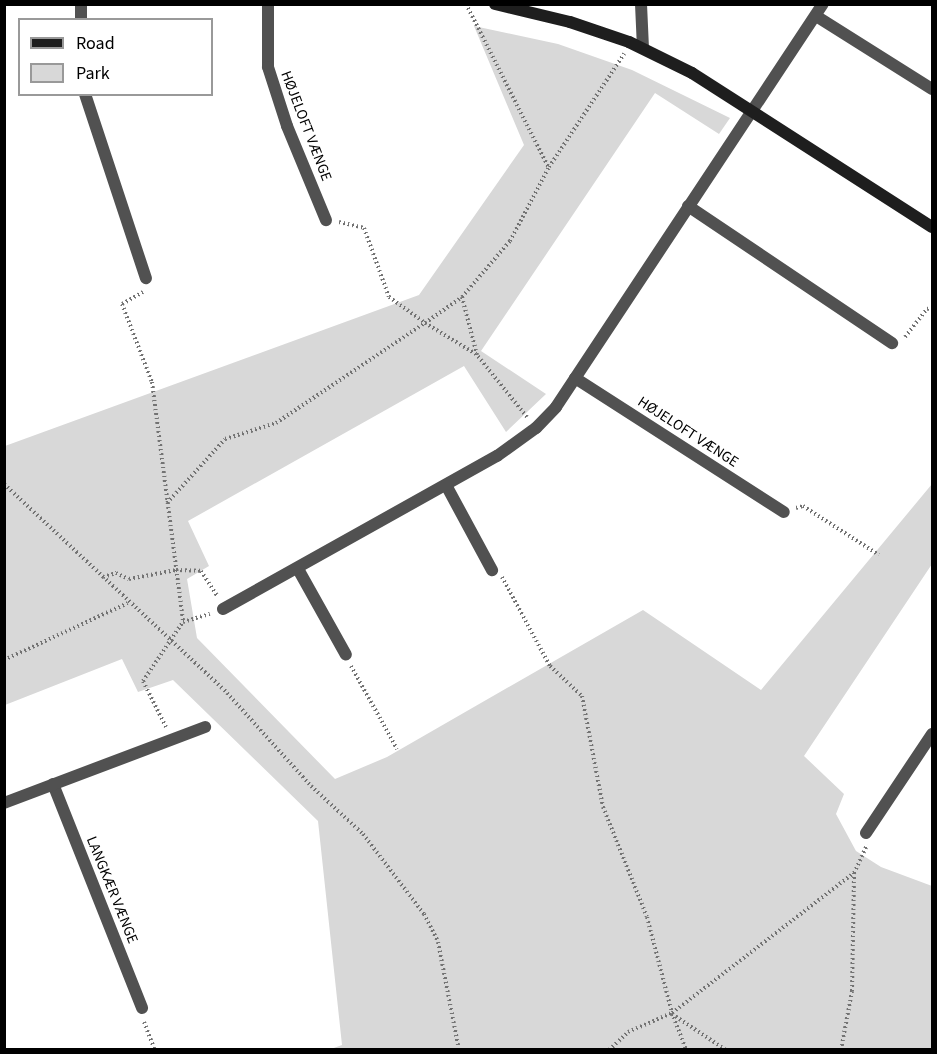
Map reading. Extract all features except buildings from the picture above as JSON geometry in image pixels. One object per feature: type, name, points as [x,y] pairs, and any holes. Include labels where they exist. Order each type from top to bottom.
[{"type":"street","name":"HØJELOFT VÆNGE","points":[[268,4],[268,67],[287,126],[326,220]]},
{"type":"street","points":[[495,4],[570,22],[643,48],[754,111],[933,227]]},
{"type":"street","points":[[641,4],[643,48]]},
{"type":"street","points":[[223,609],[497,456],[536,428],[575,378],[823,4]]},
{"type":"street","points":[[816,16],[933,89]]},
{"type":"street","points":[[86,96],[146,278]]},
{"type":"street","points":[[688,206],[892,343]]},
{"type":"street","name":"HØJELOFT VÆNGE","points":[[575,378],[784,512]]},
{"type":"street","points":[[446,485],[492,570]]},
{"type":"street","points":[[298,569],[346,655]]},
{"type":"street","points":[[4,803],[205,727]]},
{"type":"street","points":[[866,834],[933,734]]},
{"type":"street","name":"LANGKÆR VÆNGE","points":[[53,784],[142,1008]]},
{"type":"path","points":[[466,4],[518,99],[549,167]]},
{"type":"path","points":[[167,503],[225,439],[276,423],[462,297],[510,241],[549,167],[619,64],[629,42]]},
{"type":"path","points":[[326,220],[364,228],[389,297],[477,355],[536,428]]},
{"type":"path","points":[[146,278],[145,291],[122,304],[152,382],[183,622]]},
{"type":"path","points":[[462,297],[477,355]]},
{"type":"path","points":[[892,343],[908,336],[927,309],[933,308]]},
{"type":"path","points":[[4,483],[128,603],[170,640],[363,834],[424,914],[438,942],[459,1050]]},
{"type":"path","points":[[784,512],[803,506],[879,555]]},
{"type":"path","points":[[103,577],[116,573],[129,579],[176,570],[201,571],[223,609],[183,622],[143,681],[171,739]]},
{"type":"path","points":[[492,570],[500,573],[558,678],[582,696],[603,807],[646,917],[672,1013],[686,1050]]},
{"type":"path","points":[[4,660],[128,603]]},
{"type":"path","points":[[346,655],[397,749]]},
{"type":"path","points":[[609,1050],[628,1032],[672,1013],[854,873],[868,849],[866,834]]},
{"type":"path","points":[[841,1050],[852,991],[854,873]]},
{"type":"path","points":[[142,1008],[155,1050]]},
{"type":"path","points":[[672,1013],[726,1050]]},
{"type":"green space","points":[[474,26],[558,44],[632,70],[730,118],[719,134],[655,93],[481,351],[546,394],[506,432],[464,366],[188,521],[209,566],[187,579],[197,638],[335,779],[387,757],[643,610],[761,690],[932,484],[932,564],[804,756],[844,794],[836,814],[856,851],[881,867],[932,886],[932,1049],[331,1049],[342,1045],[318,821],[173,680],[138,692],[122,659],[5,705],[5,446],[419,295],[524,145]]}]
